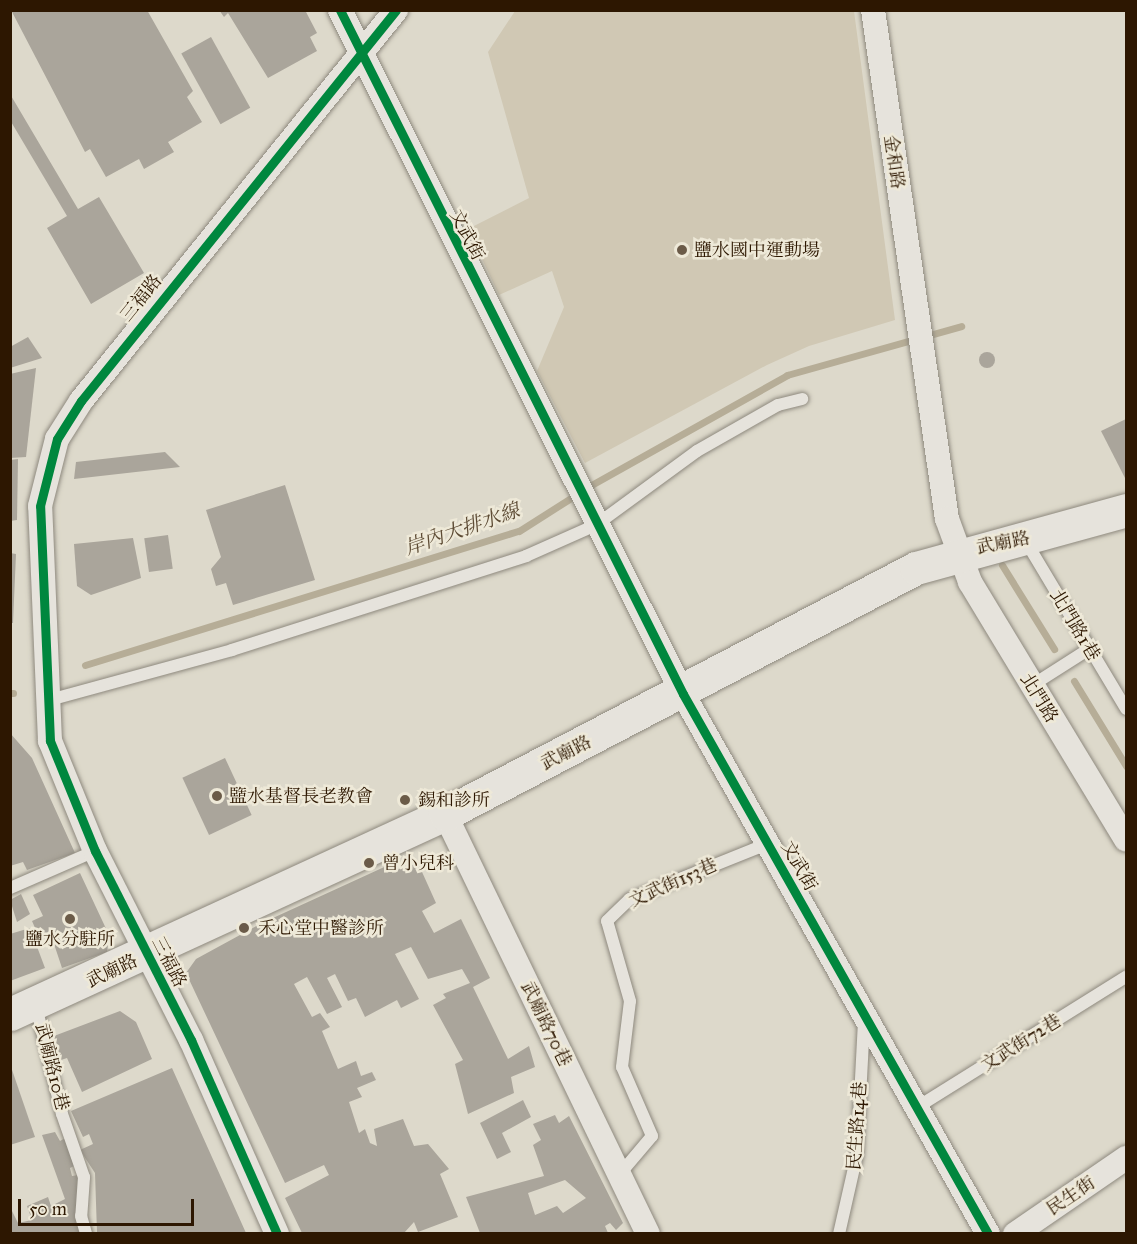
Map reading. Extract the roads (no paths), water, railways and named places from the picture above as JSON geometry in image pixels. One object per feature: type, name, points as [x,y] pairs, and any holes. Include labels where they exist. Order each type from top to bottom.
[{"type":"street","name":"文武街","points":[[340,10],[592,518],[683,694],[987,1233]]},
{"type":"street","name":"三福路","points":[[277,1233],[147,955],[95,851],[50,741],[45,702],[40,506],[57,439],[130,337],[396,10]]},
{"type":"street","name":"金和路","points":[[873,10],[921,357],[942,491],[957,553]]},
{"type":"street","name":"武廟路","points":[[23,1010],[147,955],[445,814],[683,694],[916,567],[957,553],[1025,540],[1126,510]]},
{"type":"street","name":"北門路","points":[[957,553],[1031,686],[1126,840]]},
{"type":"street","name":"武廟路70巷","points":[[445,814],[648,1233]]},
{"type":"street","name":"民生街","points":[[1015,1233],[1126,1158]]},
{"type":"lane","points":[[45,702],[339,617],[526,556],[592,518],[697,451],[778,405],[802,399]]},
{"type":"lane","name":"北門路1巷","points":[[1025,540],[1126,709]]},
{"type":"lane","points":[[1031,686],[1089,649]]},
{"type":"lane","name":"文武街153巷","points":[[619,1175],[652,1136],[622,1067],[630,1001],[607,921],[630,899],[767,844]]},
{"type":"lane","points":[[10,888],[95,851]]},
{"type":"lane","name":"文武街72巷","points":[[916,1108],[1126,977]]},
{"type":"lane","name":"武廟路10巷","points":[[23,1010],[84,1177],[81,1216],[86,1233]]},
{"type":"lane","name":"民生路14巷","points":[[839,1233],[856,1155],[864,1016]]},
{"type":"waterway","name":"岸內大排水線","points":[[586,488],[787,375],[961,326]]},
{"type":"waterway","name":"岸內大排水線","points":[[85,665],[519,531],[577,494]]},
{"type":"waterway","name":"岸內大排水線","points":[[1002,565],[1054,649]]},
{"type":"waterway","name":"岸內大排水線","points":[[1074,681],[1126,766]]},
{"type":"place","name":"鹽水國中運動場","points":[[682,250]]},
{"type":"place","name":"盬水基督長老教會","points":[[217,796]]},
{"type":"place","name":"錫和診所","points":[[405,800]]},
{"type":"place","name":"曾小兒科","points":[[369,863]]},
{"type":"place","name":"鹽水分駐所","points":[[70,919]]},
{"type":"place","name":"禾心堂中醫診所","points":[[244,928]]}]
